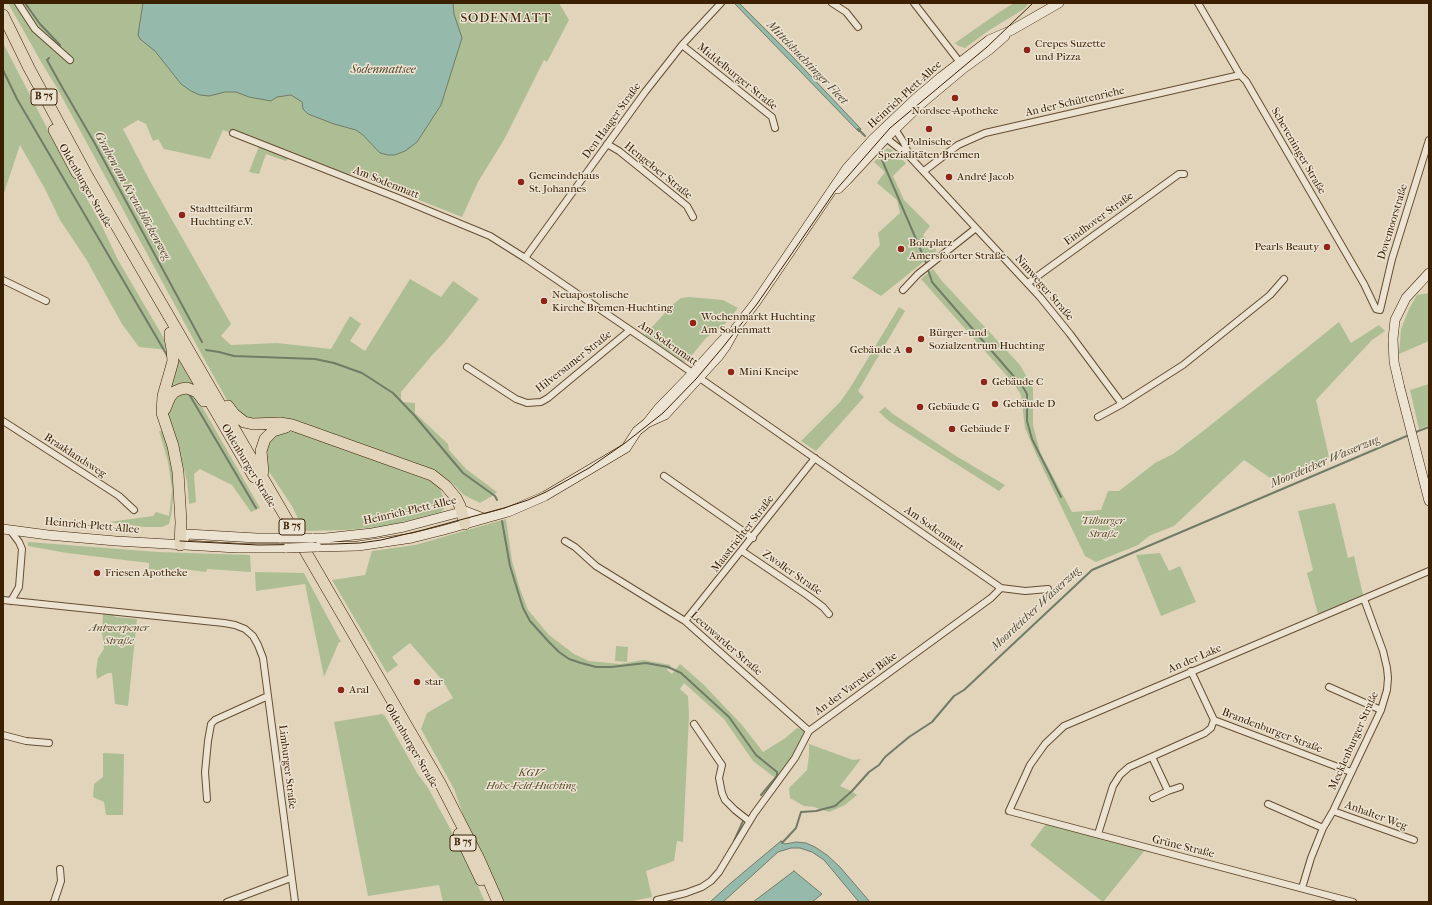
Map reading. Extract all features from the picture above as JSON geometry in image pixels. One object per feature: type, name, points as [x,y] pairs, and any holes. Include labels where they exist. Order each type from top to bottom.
[{"type":"highway","name":"Oldenburger Straße","points":[[3,15],[29,68],[88,177],[444,789],[479,859],[498,902]]},
{"type":"highway","name":"Oldenburger Straße","points":[[3,32],[66,153],[434,785],[490,902]]},
{"type":"highway","points":[[169,331],[173,361],[162,405],[163,417],[173,446],[178,472],[181,522],[180,545]]},
{"type":"highway","points":[[209,384],[234,414],[244,422],[253,424],[280,423],[292,425],[432,475],[441,481],[456,498],[465,524]]},
{"type":"highway","points":[[163,417],[166,404],[174,392],[187,388],[197,392],[223,424]]},
{"type":"highway","points":[[263,476],[261,451],[265,439],[273,431],[292,425]]},
{"type":"main road","name":"Heinrich-Plett-Allee","points":[[829,196],[848,180],[886,138],[989,40],[1012,30],[1059,3]]},
{"type":"main road","name":"Heinrich-Plett-Allee","points":[[7,530],[116,541],[237,548],[344,547],[379,544],[412,538],[465,524],[525,505],[569,483],[626,448],[637,431],[647,423],[658,408],[696,376],[718,344],[736,328],[756,302],[847,168],[885,127],[915,99],[961,65]]},
{"type":"main road","points":[[1429,273],[1406,298],[1395,320],[1393,330],[1394,362],[1429,501]]},
{"type":"main road","name":"Heinrich-Plett-Allee","points":[[180,545],[187,534],[257,538],[326,538],[372,533],[404,527],[465,511],[483,518]]},
{"type":"street","points":[[18,3],[35,29],[70,60]]},
{"type":"street","name":"Den Haager Straße","points":[[525,258],[607,144],[682,45],[721,3]]},
{"type":"street","points":[[832,3],[846,12],[858,27]]},
{"type":"street","points":[[914,3],[961,65]]},
{"type":"street","name":"Scheveninger Straße","points":[[1198,3],[1240,75],[1246,81],[1364,284],[1376,309],[1380,310]]},
{"type":"street","name":"Middelburger Straße","points":[[682,45],[772,117],[775,128]]},
{"type":"street","name":"An der Schüttenriehe","points":[[924,171],[958,144],[985,133],[1240,75]]},
{"type":"street","points":[[886,138],[885,127],[895,130]]},
{"type":"street","name":"Nimweger Straße","points":[[895,130],[904,143],[910,157]]},
{"type":"street","name":"Am Sodenmatt","points":[[233,133],[398,198],[484,234],[525,258],[1001,588],[1025,591],[1048,589]]},
{"type":"street","name":"Nimweger Straße","points":[[886,138],[910,157],[924,171],[1028,283],[1070,334],[1122,404]]},
{"type":"street","name":"Dovemoorstraße","points":[[1380,310],[1392,259],[1429,140]]},
{"type":"street","name":"Hengeloer Straße","points":[[607,144],[687,206],[693,217]]},
{"type":"street","name":"Eindhover Straße","points":[[1028,283],[1179,174],[1184,174]]},
{"type":"street","points":[[903,290],[932,262],[976,228]]},
{"type":"street","points":[[1098,417],[1122,404],[1183,365],[1270,295],[1284,279]]},
{"type":"street","points":[[3,280],[46,301]]},
{"type":"street","name":"Hilversumer Straße","points":[[466,366],[516,399],[527,403],[541,402],[548,398],[630,330]]},
{"type":"street","name":"Braaklandsweg","points":[[3,420],[119,496],[134,510]]},
{"type":"street","name":"Maastrichter Straße","points":[[685,621],[815,458]]},
{"type":"street","points":[[664,476],[752,538]]},
{"type":"street","points":[[3,600],[11,601],[18,592],[22,549],[19,542],[7,530]]},
{"type":"street","name":"Leeuwarder Straße","points":[[565,541],[575,547],[596,566],[685,621],[809,731]]},
{"type":"street","name":"Zwoller Straße","points":[[742,551],[807,595],[823,607],[829,614]]},
{"type":"street","name":"An der Lake","points":[[1008,812],[1030,765],[1045,744],[1064,726],[1429,571]]},
{"type":"street","name":"An der Varreler Bäke","points":[[657,900],[686,892],[711,881],[726,862],[761,803],[795,758],[809,731],[988,600],[1001,588]]},
{"type":"street","name":"Mecklenburger Straße","points":[[1302,888],[1322,828],[1333,811],[1381,710],[1387,690],[1387,668],[1383,651],[1364,599]]},
{"type":"street","name":"Limburger Straße","points":[[11,601],[224,623],[235,625],[244,629],[253,636],[258,645],[262,658],[295,902]]},
{"type":"street","name":"Brandenburger Straße","points":[[1191,671],[1214,720],[1351,772]]},
{"type":"street","points":[[1329,687],[1381,710]]},
{"type":"street","points":[[207,799],[205,772],[211,724],[215,720],[268,696]]},
{"type":"street","points":[[1098,834],[1113,786],[1120,775],[1129,767],[1205,733],[1211,728],[1214,720]]},
{"type":"street","points":[[694,724],[722,766],[720,778],[722,793],[725,800],[749,821]]},
{"type":"street","points":[[3,735],[26,741],[49,744]]},
{"type":"street","points":[[1152,757],[1168,792]]},
{"type":"street","points":[[1153,798],[1180,787]]},
{"type":"street","points":[[1268,804],[1322,828]]},
{"type":"street","name":"Anhalter Weg","points":[[1333,811],[1414,840]]},
{"type":"street","name":"Grüne Straße","points":[[1008,812],[1098,834],[1353,902]]},
{"type":"street","points":[[54,902],[61,882],[60,869]]},
{"type":"street","points":[[227,902],[291,878]]},
{"type":"green space","points":[[8,3],[559,3],[569,20],[547,62],[544,60],[505,138],[478,182],[462,217],[351,173],[347,181],[289,158],[286,161],[266,154],[259,174],[249,172],[259,146],[223,130],[210,159],[164,149],[158,139],[153,141],[146,124],[138,120],[123,129],[150,181],[231,324],[221,336],[231,345],[277,343],[331,349],[350,316],[361,324],[350,341],[365,351],[410,279],[441,297],[453,281],[479,299],[444,343],[401,392],[401,402],[415,403],[415,413],[448,444],[449,450],[466,469],[497,492],[480,503],[464,495],[438,472],[295,420],[247,419],[237,413],[227,400],[57,88]]},
{"type":"green space","points":[[1014,3],[1029,3],[1024,9],[988,31],[965,48],[955,43],[998,13]]},
{"type":"green space","points":[[3,43],[46,126],[100,222],[118,260],[166,342],[168,350],[139,347],[122,324],[86,259],[60,220],[45,189],[20,145],[3,196]]},
{"type":"green space","points":[[887,148],[892,150],[906,163],[893,176],[904,200],[930,226],[923,235],[937,251],[881,296],[852,278],[880,245],[878,233],[900,213],[897,200],[877,183],[885,172],[874,162]]},
{"type":"green space","name":"Tilburger Straße","points":[[933,269],[942,281],[1020,365],[1033,388],[1033,425],[1040,452],[1072,512],[1101,510],[1108,491],[1119,491],[1155,463],[1173,454],[1339,322],[1351,343],[1379,325],[1385,331],[1372,340],[1316,400],[1329,457],[1276,482],[1244,460],[1174,526],[1149,536],[1138,545],[1096,562],[1085,556],[1036,454],[1025,428],[1021,395],[1014,384],[921,279]]},
{"type":"green space","points":[[1429,293],[1429,341],[1399,354],[1401,329],[1409,309],[1417,295]]},
{"type":"green space","points":[[689,297],[723,300],[738,308],[724,325],[706,338],[688,360],[684,362],[645,335],[671,306],[681,298]]},
{"type":"green space","points":[[899,307],[905,311],[858,391],[864,397],[816,451],[801,441],[840,402]]},
{"type":"green space","points":[[176,349],[198,388],[170,392]]},
{"type":"green space","points":[[1429,384],[1429,425],[1419,429],[1410,390]]},
{"type":"green space","points":[[187,393],[196,396],[260,508],[251,512],[232,485],[200,469],[194,474],[196,502],[189,504],[187,481],[169,416],[170,406],[177,395]]},
{"type":"green space","points":[[885,407],[893,414],[956,456],[1005,485],[999,491],[890,422],[879,412]]},
{"type":"green space","points":[[159,431],[162,431],[165,438],[175,477],[172,511],[169,524],[162,527],[144,527],[109,522],[153,516],[156,512],[169,516],[172,490],[168,462]]},
{"type":"green space","points":[[287,431],[297,432],[436,483],[444,498],[444,508],[441,512],[387,526],[346,530],[304,531],[292,506],[268,470],[265,453],[270,438]]},
{"type":"green space","points":[[1335,503],[1348,558],[1354,556],[1364,599],[1319,618],[1307,573],[1313,570],[1298,511]]},
{"type":"green space","name":"KGV Hohe-Feld-Huchting","points":[[506,519],[512,561],[528,610],[549,635],[574,654],[589,661],[620,664],[643,660],[671,665],[667,670],[672,674],[680,664],[704,685],[742,725],[763,752],[784,739],[797,728],[805,730],[794,757],[778,780],[753,761],[724,719],[684,683],[680,689],[688,696],[689,716],[683,842],[677,841],[674,861],[646,871],[652,897],[628,902],[503,902],[465,820],[454,789],[421,729],[427,713],[453,698],[443,681],[410,643],[392,657],[398,665],[387,673],[332,580],[365,575],[372,551],[415,545]]},
{"type":"green space","points":[[28,542],[158,552],[250,555],[251,572],[207,569],[206,572],[175,568],[174,572],[149,569],[149,563],[67,553],[28,546]]},
{"type":"green space","points":[[1160,553],[1169,571],[1180,566],[1196,602],[1161,616],[1136,555]]},
{"type":"green space","points":[[255,572],[304,573],[341,642],[339,642],[324,677],[305,584],[256,591]]},
{"type":"green space","name":"Antwerpener Straße","points":[[103,614],[114,615],[115,617],[137,619],[128,706],[115,704],[112,673],[108,673],[97,679],[96,671],[98,658],[104,649],[102,631]]},
{"type":"green space","points":[[616,646],[628,647],[627,662],[615,661]]},
{"type":"green space","points":[[382,714],[385,716],[445,819],[466,859],[485,902],[443,902],[439,885],[368,896],[334,722]]},
{"type":"green space","points":[[809,744],[853,760],[861,759],[840,786],[857,795],[845,805],[829,812],[814,807],[804,806],[790,798],[789,788],[807,770]]},
{"type":"green space","points":[[103,753],[124,754],[123,815],[106,815],[104,802],[93,797],[94,784],[103,777]]},
{"type":"green space","points":[[1046,824],[1145,850],[1103,902],[1030,845]]},
{"type":"water","name":"Sodenmattsee","points":[[143,3],[453,3],[454,14],[462,38],[441,105],[417,142],[405,151],[395,155],[388,155],[380,153],[363,135],[356,130],[334,124],[308,114],[303,109],[302,102],[291,95],[277,97],[271,101],[249,97],[236,92],[225,92],[209,96],[200,95],[191,91],[181,84],[155,51],[140,39],[138,35]]},
{"type":"water","points":[[734,3],[739,3],[790,54],[861,129],[859,132]]},
{"type":"water","points":[[781,841],[785,844],[796,842],[806,843],[827,855],[840,867],[870,902],[859,902],[824,860],[812,852],[800,848],[791,848],[778,852],[723,902],[710,902]]},
{"type":"water","points":[[794,871],[822,894],[812,902],[753,902]]},
{"type":"waterway","name":"Graben am Kreuzblöckenweg","points":[[25,3],[40,24],[60,46]]},
{"type":"waterway","name":"Graben am Kreuzblöckenweg","points":[[49,58],[47,60],[94,142],[202,342]]},
{"type":"waterway","points":[[3,70],[17,99],[168,357]]},
{"type":"waterway","name":"Mittelshuchtinger Fleet","points":[[858,129],[865,136]]},
{"type":"waterway","name":"Mittelshuchtinger Fleet","points":[[882,160],[925,260],[932,282],[1023,387],[1027,394],[1027,421],[1032,439],[1061,497]]},
{"type":"waterway","name":"Graben am Kreuzblöckenweg","points":[[206,350],[234,356],[315,359],[334,363],[362,373],[393,393],[414,415],[463,473],[495,496],[497,500]]},
{"type":"waterway","points":[[189,394],[256,508]]},
{"type":"waterway","name":"Moordeicher Wasserzug","points":[[1413,433],[1429,427]]},
{"type":"waterway","name":"Moordeicher Wasserzug","points":[[782,843],[796,828],[801,812],[816,811],[835,806],[852,791],[869,772],[879,765],[885,757],[909,737],[932,722],[954,696],[964,690],[1092,570],[1409,435]]},
{"type":"waterway","name":"Graben am Kreuzblöckenweg","points":[[502,521],[510,566],[523,608],[530,621],[548,641],[569,659],[596,667],[646,663],[668,667],[681,673],[729,717],[756,755],[777,772],[777,776],[761,795]]},
{"type":"waterway","name":"Graben am Kreuzblöckenweg","points":[[734,841],[744,819]]},
{"type":"tram line","points":[[180,541],[258,545],[360,543],[381,540],[504,508],[528,500],[546,492],[589,468],[625,443],[663,413],[696,379],[757,304],[835,191],[890,128],[987,47],[1033,3]]},
{"type":"place","name":"Crepes Suzette und Pizza","points":[[1027,50]]},
{"type":"place","name":"Nordsee-Apotheke","points":[[955,98]]},
{"type":"place","name":"Polnische Spezialitäten Bremen","points":[[929,129]]},
{"type":"place","name":"André Jacob","points":[[949,177]]},
{"type":"place","name":"Gemeindehaus St. Johannes","points":[[521,182]]},
{"type":"place","name":"Stadtteilfarm Huchting e.V.","points":[[182,215]]},
{"type":"place","name":"Pearls Beauty","points":[[1327,247]]},
{"type":"place","name":"Bolzplatz Amersfoorter Straße","points":[[901,249]]},
{"type":"place","name":"Neuapostolische Kirche Bremen-Huchting","points":[[544,301]]},
{"type":"place","name":"Wochenmarkt Huchting Am Sodenmatt","points":[[693,323]]},
{"type":"place","name":"Bürger- und Sozialzentrum Huchting","points":[[921,339]]},
{"type":"place","name":"Gebäude A","points":[[909,350]]},
{"type":"place","name":"Mini Kneipe","points":[[731,372]]},
{"type":"place","name":"Gebäude C","points":[[984,382]]},
{"type":"place","name":"Gebäude D","points":[[995,404]]},
{"type":"place","name":"Gebäude G","points":[[920,407]]},
{"type":"place","name":"Gebäude F","points":[[952,429]]},
{"type":"place","name":"Friesen Apotheke","points":[[97,573]]},
{"type":"place","name":"star","points":[[417,682]]},
{"type":"place","name":"Aral","points":[[341,690]]},
{"type":"district","name":"SODENMATT","points":[[506,19]]}]
